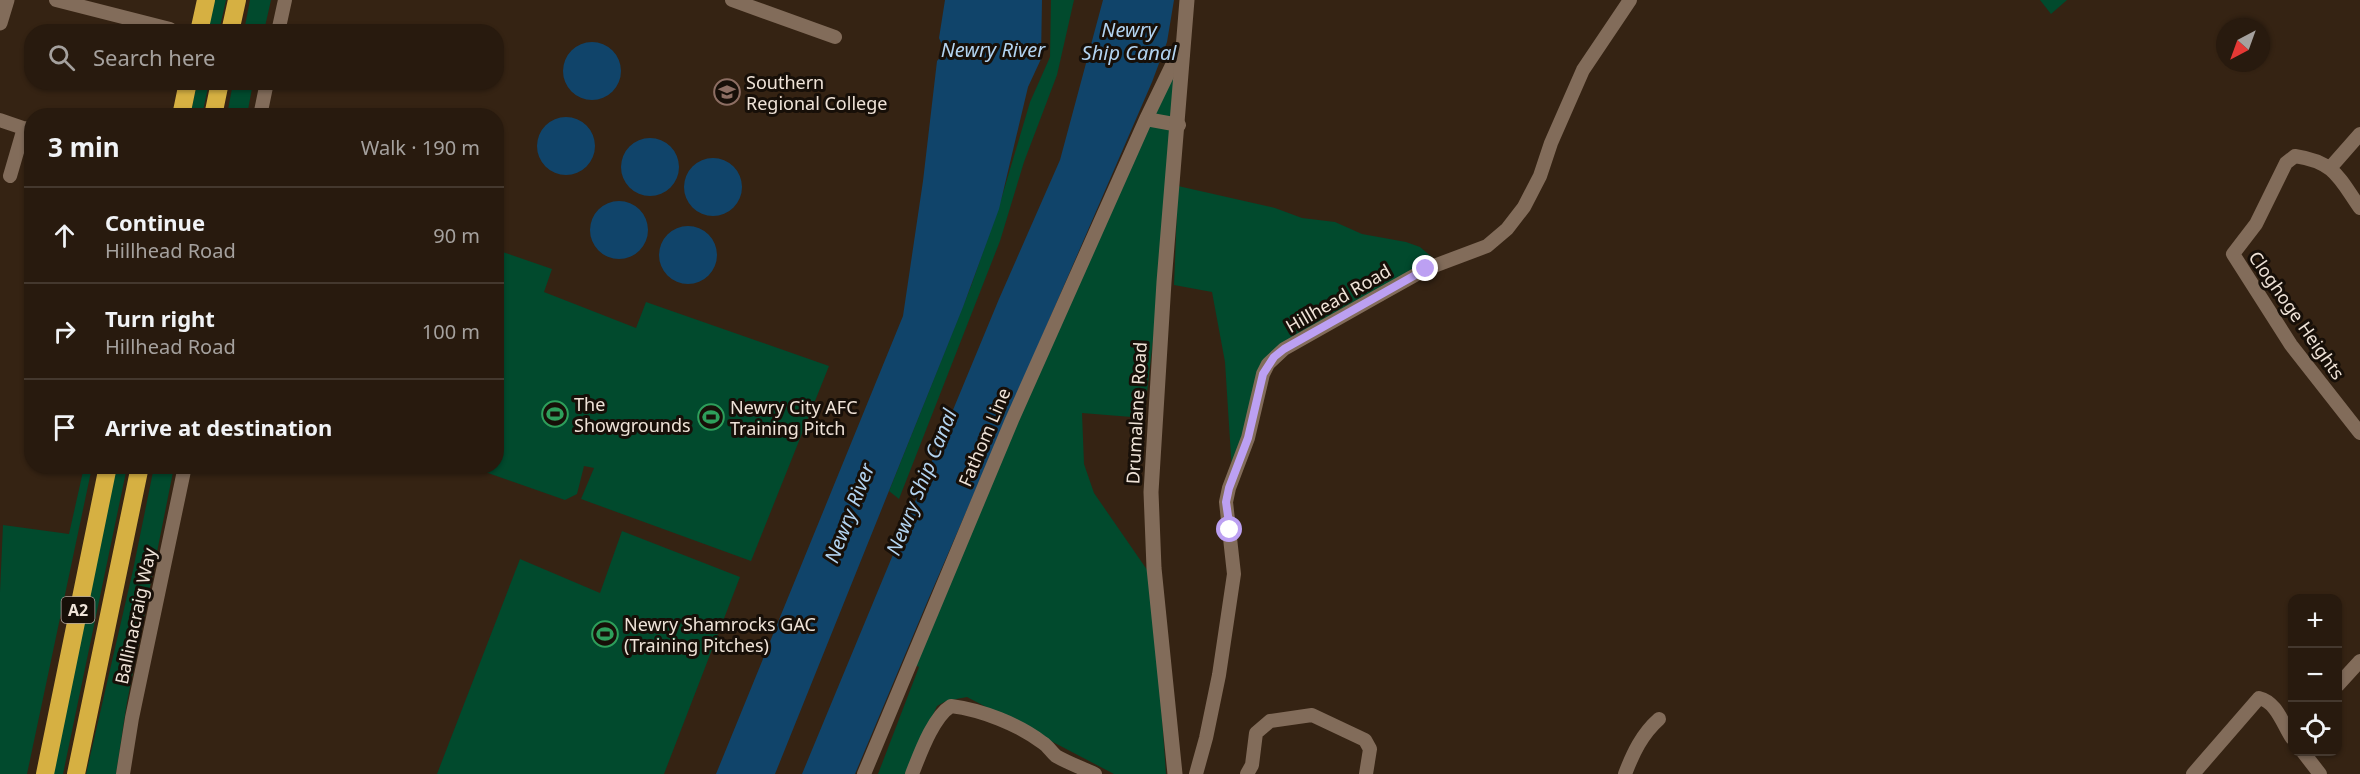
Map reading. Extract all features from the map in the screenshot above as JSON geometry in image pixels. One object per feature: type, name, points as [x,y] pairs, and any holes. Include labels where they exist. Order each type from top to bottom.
[{"type":"highway","points":[[201,24],[206,0]]},
{"type":"highway","points":[[232,24],[237,0]]},
{"type":"highway","points":[[183,108],[187,90]]},
{"type":"highway","points":[[215,108],[218,90]]},
{"type":"highway","name":"A2","points":[[45,774],[106,474]]},
{"type":"highway","name":"A2","points":[[75,774],[138,474]]},
{"type":"main road","points":[[0,23],[7,0]]},
{"type":"main road","points":[[1183,54],[1187,0]]},
{"type":"main road","name":"Drumalane Road","points":[[1175,774],[1154,568],[1151,492],[1164,282],[1179,125],[1183,54]]},
{"type":"street","points":[[56,0],[129,24]]},
{"type":"street","points":[[280,24],[285,0]]},
{"type":"street","points":[[732,0],[835,37]]},
{"type":"street","name":"Hillhead Road","points":[[1196,774],[1219,675],[1234,574],[1233,546],[1226,502],[1248,438],[1263,374],[1268,364],[1284,349],[1376,297],[1426,269],[1487,246],[1507,229],[1524,207],[1540,176],[1551,143],[1583,69],[1630,0]]},
{"type":"street","name":"Fathom Line","points":[[864,774],[1012,420],[1146,119],[1174,61],[1183,54]]},
{"type":"street","points":[[262,108],[265,90]]},
{"type":"street","points":[[1146,119],[1179,125]]},
{"type":"street","points":[[0,120],[24,129]]},
{"type":"street","points":[[2360,134],[2330,168],[2360,208]]},
{"type":"street","points":[[10,176],[24,140]]},
{"type":"street","name":"Cloghoge Heights","points":[[2330,168],[2314,159],[2295,156],[2286,163],[2256,225],[2233,254],[2291,345],[2360,433]]},
{"type":"street","name":"Ballinacraig Way","points":[[123,774],[132,718],[183,474]]},
{"type":"street","points":[[2342,680],[2360,661]]},
{"type":"street","points":[[2193,774],[2259,698],[2265,699],[2272,706],[2288,730]]},
{"type":"street","points":[[912,774],[936,723],[943,711],[951,706],[985,714],[1032,735],[1055,755],[1079,771],[1095,774]]},
{"type":"street","points":[[1247,774],[1252,765],[1256,734],[1270,721],[1312,715],[1365,740],[1370,749],[1366,774]]},
{"type":"street","points":[[1625,774],[1634,751],[1649,728],[1659,719]]},
{"type":"street","points":[[2306,756],[2320,774]]},
{"type":"green space","points":[[214,0],[226,0],[221,24],[209,24]]},
{"type":"green space","points":[[250,0],[271,0],[266,24],[245,24]]},
{"type":"green space","points":[[1051,0],[1074,0],[1057,75],[1024,162],[1000,241],[899,499],[889,491],[971,286],[1000,203],[1030,102],[1050,57]]},
{"type":"green space","points":[[2040,0],[2067,0],[2051,14]]},
{"type":"green space","points":[[1175,60],[1162,263],[1144,418],[1082,413],[1084,464],[1094,493],[1152,577],[1166,774],[1114,774],[967,697],[946,701],[937,706],[906,774],[878,774],[919,667],[910,662]]},
{"type":"green space","points":[[196,90],[207,90],[204,108],[192,108]]},
{"type":"green space","points":[[232,90],[252,90],[248,108],[228,108]]},
{"type":"green space","points":[[1178,186],[1275,208],[1302,218],[1335,222],[1362,234],[1406,242],[1420,247],[1433,258],[1279,353],[1263,367],[1232,472],[1225,362],[1212,292],[1174,285]]},
{"type":"green space","name":"Newry City AFC Training Pitch","points":[[504,252],[552,269],[544,292],[636,328],[646,302],[829,366],[751,561],[581,499],[594,468],[584,466],[577,494],[565,500],[491,474],[504,474]]},
{"type":"green space","points":[[82,474],[91,474],[27,774],[0,774],[0,592],[3,525],[69,534]]},
{"type":"green space","points":[[115,474],[126,474],[63,774],[51,774]]},
{"type":"green space","points":[[153,474],[173,474],[127,702],[116,774],[86,774]]},
{"type":"green space","name":"Newry Shamrocks GAC (Training Pitches)","points":[[622,531],[740,577],[664,774],[437,774],[520,559],[600,593]]},
{"type":"water","name":"Newry River","points":[[945,0],[1042,0],[1041,59],[1028,87],[999,209],[963,307],[775,774],[716,774],[903,316],[923,181],[937,61],[945,52],[939,38]]},
{"type":"water","name":"Newry Ship Canal","points":[[1103,0],[1174,0],[1167,42],[1152,82],[855,774],[802,774],[999,299],[1060,160]]},
{"type":"water","points":[[586,42],[598,42],[613,50],[621,65],[621,77],[613,92],[598,100],[586,100],[571,92],[563,77],[563,65],[571,50]]},
{"type":"water","points":[[560,117],[572,117],[587,125],[595,140],[595,152],[587,167],[572,175],[560,175],[545,167],[537,152],[537,140],[545,125]]},
{"type":"water","points":[[644,138],[656,138],[671,146],[679,161],[679,173],[671,188],[656,196],[644,196],[629,188],[621,173],[621,161],[629,146]]},
{"type":"water","points":[[707,158],[719,158],[734,166],[742,181],[742,193],[734,208],[719,216],[707,216],[692,208],[684,193],[684,181],[692,166]]},
{"type":"water","points":[[613,201],[625,201],[640,209],[648,224],[648,236],[640,251],[625,259],[613,259],[598,251],[590,236],[590,224],[598,209]]},
{"type":"water","points":[[682,226],[694,226],[709,234],[717,249],[717,261],[709,276],[694,284],[682,284],[667,276],[659,261],[659,249],[667,234]]},
{"type":"place","name":"Southern Regional College","points":[[727,92]]},
{"type":"place","name":"The Showgrounds","points":[[555,414]]},
{"type":"place","name":"Newry City AFC Training Pitch","points":[[711,417]]},
{"type":"place","name":"Newry Shamrocks GAC (Training Pitches)","points":[[605,634]]},
{"type":"route","points":[[1230,530],[1226,502],[1229,488],[1248,438],[1263,374],[1268,364],[1284,349],[1426,269]]}]
